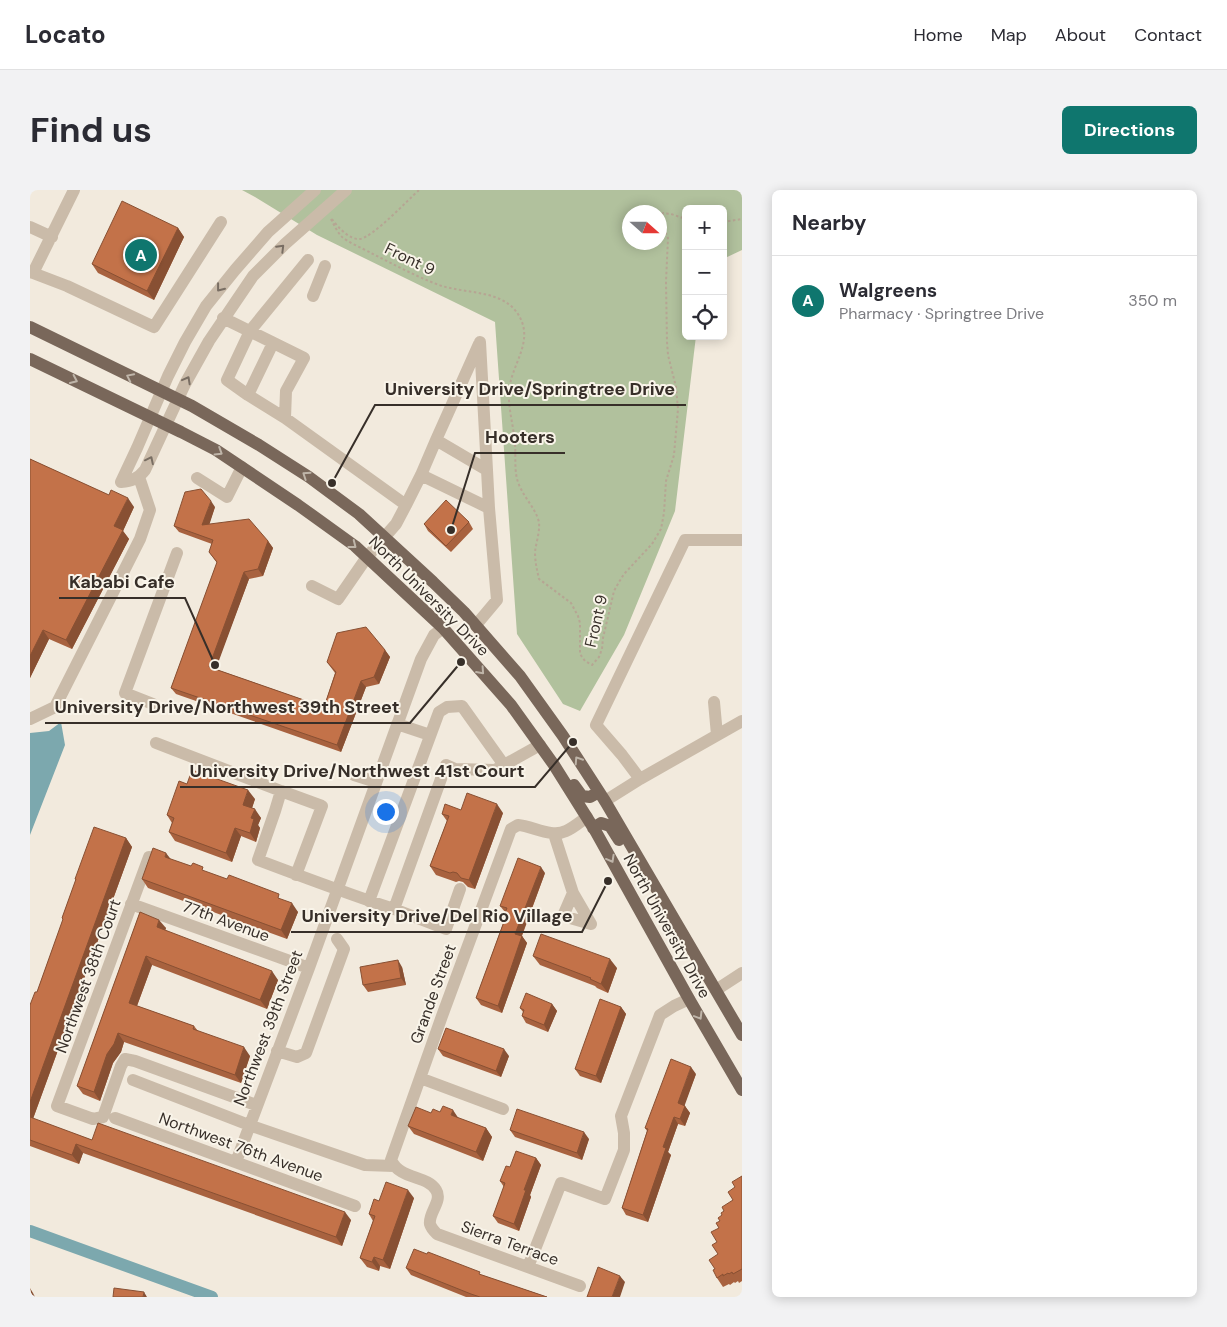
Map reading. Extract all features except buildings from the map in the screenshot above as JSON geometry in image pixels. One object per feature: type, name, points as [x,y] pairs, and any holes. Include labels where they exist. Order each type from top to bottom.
[{"type":"main road","name":"North University Drive","points":[[30,327],[192,406],[259,445],[309,477],[359,514],[433,582],[476,625],[520,676],[563,736],[602,796],[742,1035]]},
{"type":"main road","name":"North University Drive","points":[[30,359],[150,416],[216,450],[355,546],[443,628],[511,705],[554,765],[590,823],[688,999],[742,1090]]},
{"type":"main road","points":[[559,774],[570,778],[582,796],[602,796]]},
{"type":"main road","points":[[590,823],[601,823],[610,826],[620,841],[630,844]]},
{"type":"street","points":[[74,190],[52,237],[32,272],[67,286],[154,327],[221,222]]},
{"type":"street","points":[[315,190],[268,232],[206,306],[185,342],[161,391],[137,448],[120,482],[130,481],[139,477],[145,470],[186,381],[209,341],[253,276],[285,244],[346,190]]},
{"type":"street","points":[[30,227],[52,237]]},
{"type":"street","points":[[308,260],[250,331],[227,380],[285,418],[406,505]]},
{"type":"street","points":[[313,296],[325,266]]},
{"type":"street","points":[[224,318],[304,358],[286,391],[285,418]]},
{"type":"street","points":[[312,586],[338,600],[367,557],[396,524],[421,476],[480,342],[489,508],[497,600],[476,625]]},
{"type":"street","points":[[248,395],[273,343]]},
{"type":"street","points":[[436,440],[487,470]]},
{"type":"street","points":[[197,478],[227,496],[242,467]]},
{"type":"street","points":[[421,476],[489,508]]},
{"type":"street","points":[[30,719],[55,707],[140,540],[150,510],[139,477]]},
{"type":"street","points":[[640,779],[596,725],[685,540],[742,540]]},
{"type":"street","points":[[153,704],[125,693],[177,553]]},
{"type":"street","name":"Northwest 39th Street","points":[[236,1162],[309,968],[420,659],[434,635],[443,628]]},
{"type":"street","points":[[714,702],[717,735]]},
{"type":"street","points":[[369,901],[439,712],[447,707],[462,706],[504,765]]},
{"type":"street","points":[[602,796],[640,779],[742,721]]},
{"type":"street","points":[[397,724],[430,735]]},
{"type":"street","points":[[156,743],[322,806],[296,875]]},
{"type":"street","points":[[394,908],[446,765],[455,769],[495,770],[540,744]]},
{"type":"street","points":[[354,775],[376,782]]},
{"type":"street","points":[[281,791],[276,812],[258,860],[337,890],[394,908],[446,929],[460,889]]},
{"type":"street","points":[[573,893],[563,916],[591,924],[573,893],[554,834],[566,832],[590,823]]},
{"type":"street","name":"Grande Street","points":[[394,1166],[391,1160],[511,829],[518,825],[527,826],[554,834]]},
{"type":"street","name":"Northwest 38th Court","points":[[57,1106],[149,857]]},
{"type":"street","name":"77th Avenue","points":[[132,904],[309,968]]},
{"type":"street","points":[[277,1051],[297,1056],[306,1053],[344,949],[337,939]]},
{"type":"street","points":[[716,990],[742,974]]},
{"type":"street","points":[[528,1268],[561,1183],[605,1199],[624,1150],[621,1116],[660,1015],[688,999]]},
{"type":"street","points":[[109,1117],[122,1066],[126,1059],[256,1105]]},
{"type":"street","points":[[420,1078],[504,1109]]},
{"type":"street","points":[[133,1080],[249,1125],[365,1165],[394,1166]]},
{"type":"street","name":"Northwest 76th Avenue","points":[[57,1106],[93,1119],[109,1117],[355,1206]]},
{"type":"street","name":"Sierra Terrace","points":[[394,1166],[404,1174],[430,1184],[437,1190],[438,1199],[430,1222],[431,1227],[437,1234],[580,1286]]},
{"type":"path","name":"Front 9","points":[[324,209],[339,227],[352,237],[360,239],[373,233],[419,190]]},
{"type":"path","name":"Front 9","points":[[324,209],[342,236],[393,265],[440,286],[498,298],[508,304],[522,322],[524,333],[523,345],[509,392],[517,482],[536,513],[539,525],[535,552],[538,579],[571,604],[580,623],[580,654],[585,661],[592,665],[599,657],[602,649],[614,591],[618,582],[652,544],[660,529],[664,513],[666,481],[674,455],[678,409],[676,388],[668,355],[667,236]]},
{"type":"path","name":"Front 9","points":[[667,214],[682,218]]},
{"type":"path","points":[[727,221],[742,219]]},
{"type":"green space","points":[[242,190],[742,190],[742,250],[727,257],[727,205],[682,205],[682,340],[696,340],[675,511],[624,635],[580,711],[563,704],[517,634],[495,322],[317,235]]},
{"type":"water","points":[[61,722],[65,745],[30,835],[30,733],[49,731]]},
{"type":"waterway","points":[[30,1231],[212,1297]]},
{"type":"place","name":"Walgreens","points":[[141,255]]},
{"type":"place","name":"University Drive/Springtree Drive","points":[[332,483]]},
{"type":"place","name":"Hooters","points":[[451,530]]},
{"type":"place","name":"University Drive/Northwest 39th Street","points":[[461,662]]},
{"type":"place","name":"Kababi Cafe","points":[[215,665]]},
{"type":"place","name":"University Drive/Northwest 41st Court","points":[[573,742]]},
{"type":"place","name":"University Drive/Del Rio Village","points":[[608,881]]}]
